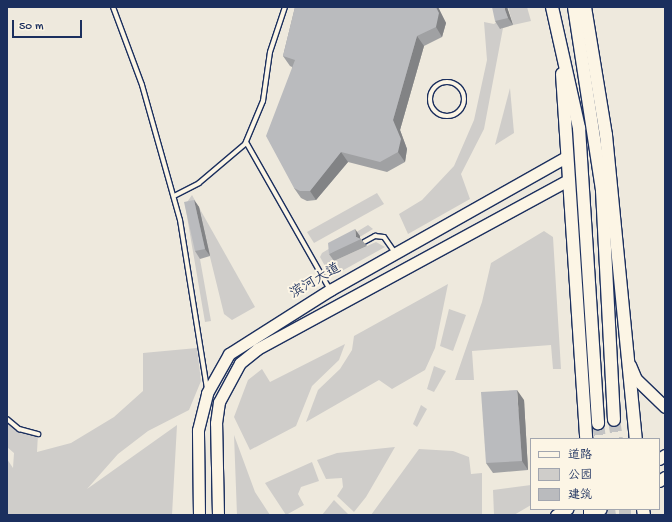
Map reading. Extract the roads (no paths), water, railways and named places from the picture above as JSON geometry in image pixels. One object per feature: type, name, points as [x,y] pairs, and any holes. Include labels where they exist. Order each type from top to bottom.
[{"type":"main road","points":[[552,7],[561,39],[579,128],[598,423]]},
{"type":"main road","points":[[574,7],[602,191],[614,420]]},
{"type":"main road","points":[[585,7],[606,135],[625,354],[636,438]]},
{"type":"main road","points":[[561,39],[566,157],[586,438]]},
{"type":"street","name":"滨河大道","points":[[199,515],[198,430],[207,393],[229,354],[330,290],[566,157]]},
{"type":"street","points":[[218,515],[216,423],[222,396],[240,363],[264,345],[568,181]]},
{"type":"street","points":[[625,354],[636,379],[665,407]]},
{"type":"street","points":[[556,515],[565,510]]},
{"type":"lane","points":[[113,7],[142,85],[174,196],[192,276],[207,393]]},
{"type":"lane","points":[[174,196],[199,183],[246,142],[263,101],[270,52],[285,7]]},
{"type":"lane","points":[[444,82],[455,84],[463,93],[461,109],[447,116],[436,113],[430,104],[434,88],[444,82]]},
{"type":"lane","points":[[246,142],[330,290]]},
{"type":"lane","points":[[364,242],[375,236],[384,237],[395,254]]},
{"type":"lane","points":[[7,419],[19,429],[38,434]]},
{"type":"tunnel","points":[[614,420],[617,438]]},
{"type":"tunnel","points":[[598,423],[600,438]]},
{"type":"tunnel","points":[[609,510],[610,515]]},
{"type":"tunnel","points":[[625,510],[625,515]]}]
